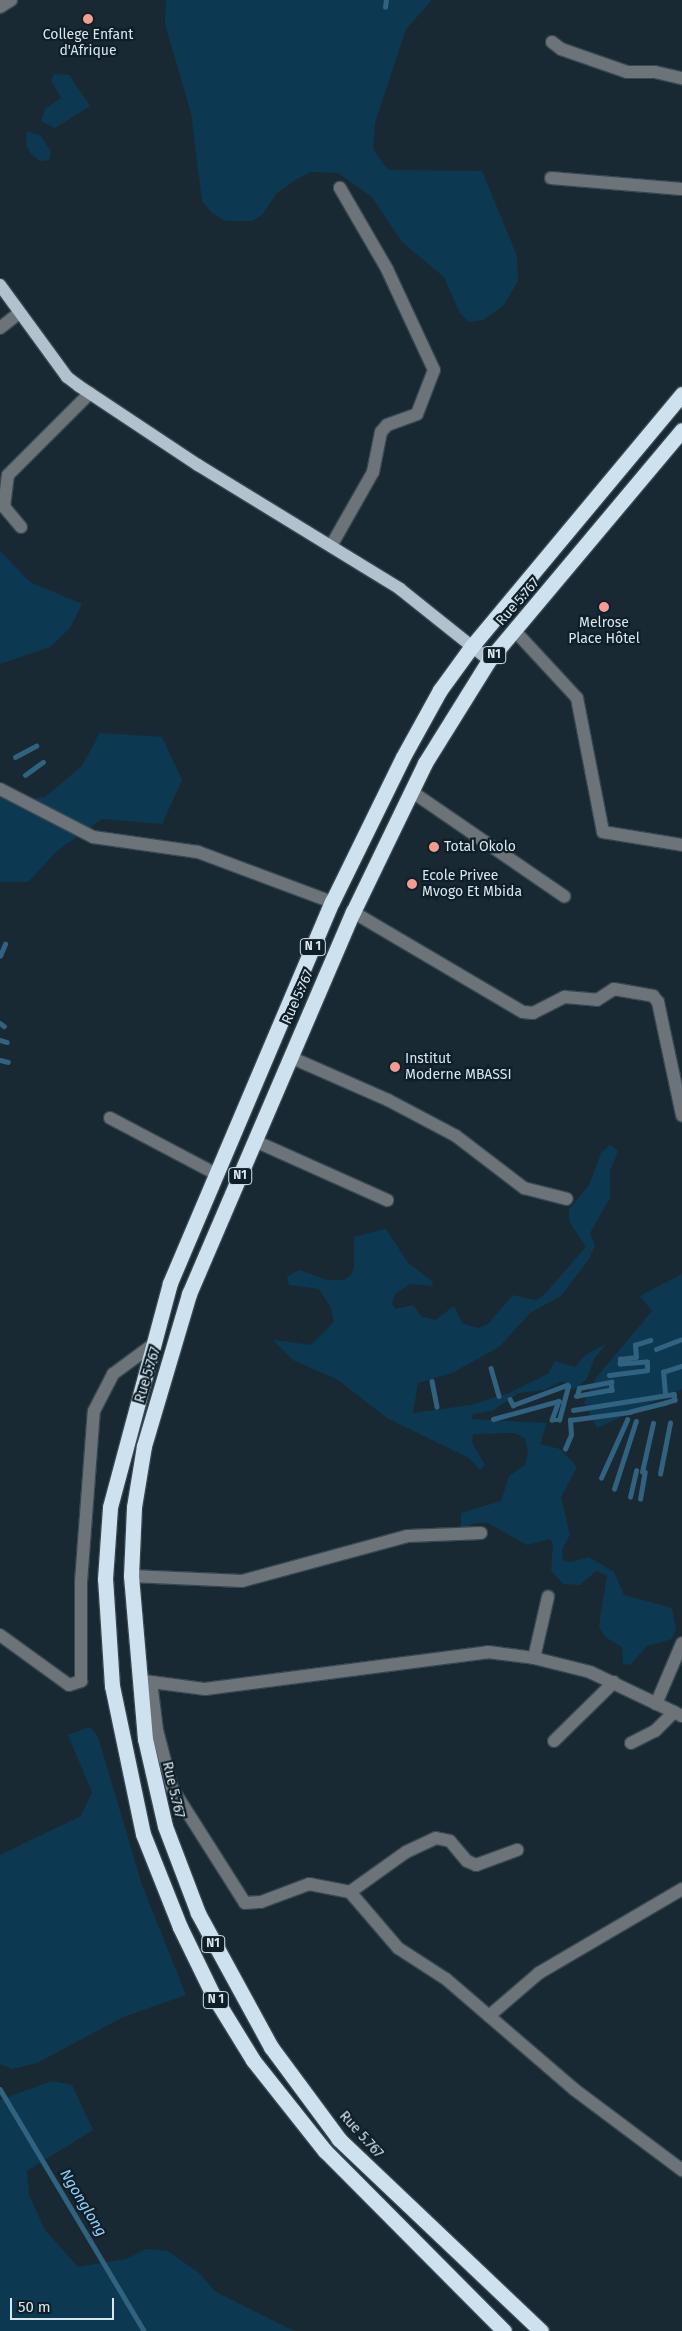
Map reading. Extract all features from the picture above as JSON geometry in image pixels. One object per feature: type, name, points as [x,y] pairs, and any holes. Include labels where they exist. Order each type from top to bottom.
[{"type":"highway","name":"N 1","points":[[504,2331],[324,2150],[253,2060],[214,1995],[180,1928],[143,1834],[112,1686],[105,1579],[110,1507],[151,1346],[170,1283],[332,902],[403,757],[440,690],[472,646],[682,394]]},
{"type":"highway","name":"Rue 5.767","points":[[541,2331],[339,2139],[271,2047],[198,1913],[165,1826],[145,1739],[145,1681],[131,1576],[134,1507],[144,1446],[189,1294],[354,912],[411,791],[489,660],[682,430]]},
{"type":"main road","points":[[0,285],[18,314],[67,377],[400,589],[489,660]]},
{"type":"street","points":[[0,7],[11,0]]},
{"type":"street","points":[[552,42],[561,49],[627,72],[682,78]]},
{"type":"street","points":[[551,178],[682,188]]},
{"type":"street","points":[[331,546],[372,472],[381,432],[387,425],[417,414],[434,370],[387,269],[340,188]]},
{"type":"street","points":[[0,328],[18,314]]},
{"type":"street","points":[[21,527],[4,507],[8,475],[90,393]]},
{"type":"street","points":[[515,631],[577,698],[603,832],[682,845]]},
{"type":"street","points":[[0,789],[92,837],[198,852],[332,902]]},
{"type":"street","points":[[411,791],[564,896]]},
{"type":"street","points":[[354,912],[523,1012],[532,1013],[565,997],[597,1000],[614,989],[653,996],[658,1002],[682,1115]]},
{"type":"street","points":[[290,1058],[388,1100],[456,1136],[524,1188],[567,1199]]},
{"type":"street","points":[[110,1118],[216,1174]]},
{"type":"street","points":[[255,1141],[388,1200]]},
{"type":"street","points":[[0,1635],[69,1685],[81,1681],[81,1582],[94,1411],[113,1374],[151,1346]]},
{"type":"street","points":[[131,1576],[242,1581],[408,1536],[481,1534]]},
{"type":"street","points":[[534,1658],[548,1597]]},
{"type":"street","points":[[656,1704],[682,1643]]},
{"type":"street","points":[[631,1743],[655,1731],[678,1714],[590,1672],[534,1658],[488,1652],[205,1689],[145,1681],[172,1788],[245,1903],[262,1902],[302,1884],[350,1892],[398,1948],[446,1979],[575,2090],[682,2170]]},
{"type":"street","points":[[554,1740],[614,1682]]},
{"type":"street","points":[[350,1892],[406,1852],[436,1838],[450,1841],[467,1861],[476,1865],[517,1850]]},
{"type":"street","points":[[489,2016],[539,1972],[682,1889]]},
{"type":"shaded area","points":[[166,0],[432,0],[406,29],[375,123],[373,149],[388,170],[482,171],[517,256],[518,281],[504,305],[483,320],[469,322],[460,313],[444,277],[402,242],[372,197],[338,173],[311,172],[297,179],[277,193],[262,215],[252,221],[226,221],[212,213],[202,201],[191,113],[165,24]]},
{"type":"shaded area","points":[[54,74],[69,75],[90,106],[55,128],[41,121],[45,109],[61,98],[51,81]]},
{"type":"shaded area","points":[[27,131],[41,136],[51,152],[49,160],[40,161],[31,154],[26,145]]},
{"type":"shaded area","points":[[0,551],[30,582],[82,604],[70,628],[50,647],[0,664]]},
{"type":"shaded area","points":[[100,733],[162,737],[182,780],[162,824],[102,819],[57,851],[28,882],[0,882],[0,795],[20,800],[45,797],[82,766]]},
{"type":"shaded area","points":[[610,1145],[618,1151],[610,1171],[610,1198],[590,1233],[595,1246],[589,1259],[561,1296],[530,1313],[499,1347],[452,1373],[418,1383],[413,1413],[471,1405],[509,1393],[548,1374],[555,1361],[575,1367],[585,1355],[606,1344],[594,1359],[587,1379],[573,1390],[562,1381],[544,1390],[519,1393],[492,1411],[473,1414],[471,1419],[547,1423],[540,1444],[560,1449],[577,1467],[561,1497],[570,1535],[562,1550],[563,1560],[571,1562],[589,1557],[614,1572],[624,1595],[672,1608],[676,1629],[672,1639],[647,1646],[630,1665],[623,1664],[622,1647],[605,1637],[599,1626],[607,1575],[596,1571],[580,1585],[563,1584],[551,1570],[553,1545],[550,1539],[527,1545],[488,1523],[474,1523],[464,1530],[461,1525],[461,1513],[501,1501],[509,1476],[525,1465],[528,1452],[525,1438],[515,1433],[473,1434],[472,1443],[485,1465],[480,1470],[469,1458],[387,1418],[338,1380],[293,1360],[273,1340],[311,1345],[334,1322],[331,1308],[319,1289],[289,1285],[287,1277],[299,1270],[327,1280],[344,1280],[351,1275],[354,1267],[354,1237],[386,1229],[408,1263],[432,1281],[433,1286],[410,1284],[395,1294],[392,1303],[395,1309],[413,1305],[421,1316],[435,1320],[454,1306],[463,1324],[479,1328],[488,1324],[513,1295],[535,1300],[543,1296],[586,1247],[569,1221],[569,1210],[589,1185],[601,1153]]},
{"type":"shaded area","points":[[682,1274],[682,1389],[597,1428],[584,1402],[596,1378],[652,1311],[640,1296]]},
{"type":"shaded area","points":[[90,1727],[98,1737],[142,1885],[186,1995],[123,2017],[37,2063],[12,2069],[0,2064],[0,1855],[81,1816],[92,1792],[68,1735]]},
{"type":"shaded area","points":[[52,2081],[72,2085],[93,2130],[27,2171],[29,2195],[45,2230],[78,2267],[126,2259],[147,2249],[168,2251],[199,2273],[216,2292],[294,2331],[0,2331],[0,2100]]},
{"type":"waterway","points":[[385,7],[386,0]]},
{"type":"waterway","points":[[15,757],[36,746]]},
{"type":"waterway","points":[[25,775],[43,762]]},
{"type":"waterway","points":[[0,956],[5,944]]},
{"type":"waterway","points":[[0,1023],[4,1026]]},
{"type":"waterway","points":[[0,1040],[7,1042]]},
{"type":"waterway","points":[[0,1060],[8,1062]]},
{"type":"waterway","points":[[609,1375],[647,1370],[647,1362],[620,1364],[620,1359],[636,1357],[635,1345],[650,1340]]},
{"type":"waterway","points":[[656,1349],[680,1340]]},
{"type":"waterway","points":[[665,1394],[663,1372],[682,1366]]},
{"type":"waterway","points":[[491,1368],[499,1396]]},
{"type":"waterway","points":[[432,1381],[437,1407]]},
{"type":"waterway","points":[[611,1382],[612,1390],[577,1396],[579,1388],[611,1382]]},
{"type":"waterway","points":[[510,1399],[513,1405],[567,1385]]},
{"type":"waterway","points":[[493,1419],[559,1401],[552,1420],[559,1420],[568,1386]]},
{"type":"waterway","points":[[573,1410],[674,1394],[675,1400],[630,1412]]},
{"type":"waterway","points":[[565,1449],[571,1435],[570,1420],[630,1412]]},
{"type":"waterway","points":[[601,1478],[627,1420]]},
{"type":"waterway","points":[[614,1489],[636,1421]]},
{"type":"waterway","points":[[642,1472],[653,1423]]},
{"type":"waterway","points":[[660,1474],[670,1423]]},
{"type":"waterway","points":[[630,1497],[636,1471]]},
{"type":"waterway","points":[[640,1499],[645,1472]]},
{"type":"waterway","name":"Ngonglong","points":[[0,2089],[144,2331]]},
{"type":"place","name":"College Enfant d'Afrique","points":[[88,19]]},
{"type":"place","name":"Melrose Place Hôtel","points":[[604,607]]},
{"type":"place","name":"Total Okolo","points":[[434,847]]},
{"type":"place","name":"Ecole Privee Mvogo Et Mbida","points":[[412,884]]},
{"type":"place","name":"Institut Moderne MBASSI","points":[[395,1067]]}]
